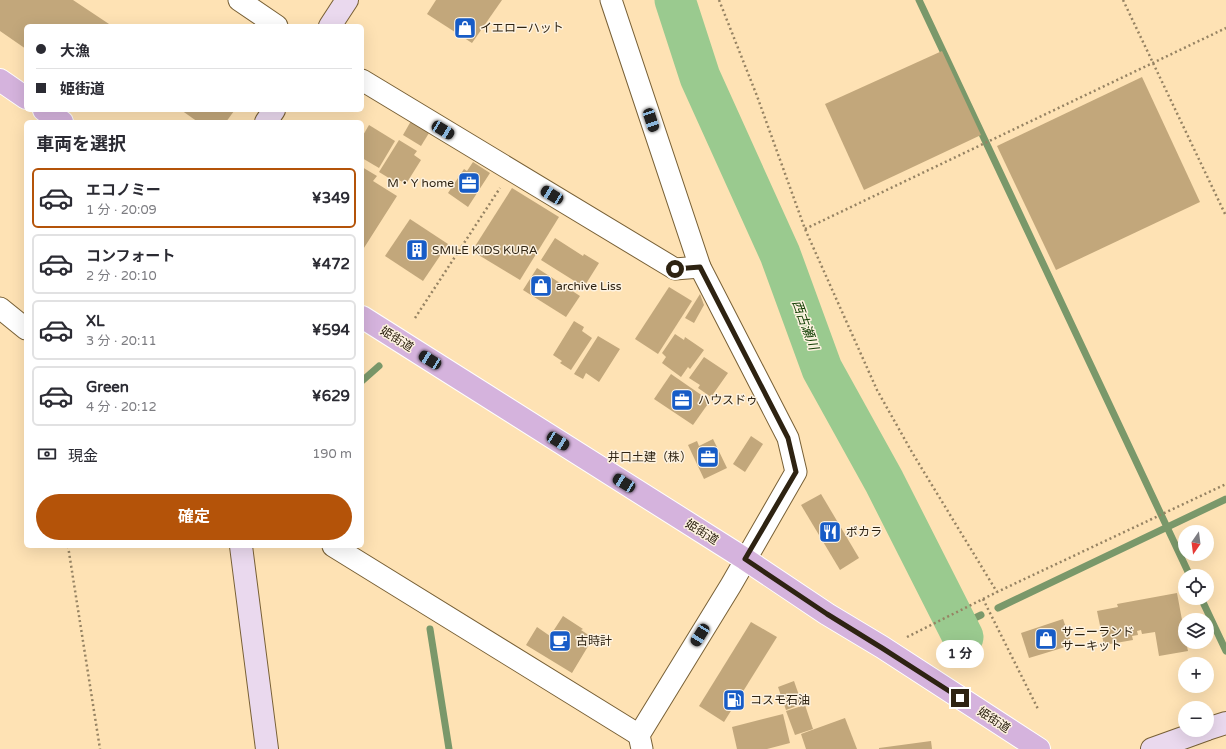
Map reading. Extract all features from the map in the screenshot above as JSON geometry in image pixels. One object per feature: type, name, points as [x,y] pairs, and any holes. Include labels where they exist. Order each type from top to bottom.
[{"type":"main road","points":[[0,80],[24,97]]},
{"type":"main road","points":[[47,112],[59,120]]},
{"type":"main road","name":"姫街道","points":[[364,318],[745,559],[827,614],[1039,749]]},
{"type":"street","points":[[239,0],[274,24]]},
{"type":"street","points":[[331,24],[347,0]]},
{"type":"street","points":[[336,548],[640,742],[796,472],[788,438],[700,267],[611,0]]},
{"type":"street","points":[[364,81],[675,269],[700,267]]},
{"type":"street","points":[[0,308],[24,327]]},
{"type":"street","points":[[241,548],[267,749]]},
{"type":"street","points":[[1214,727],[1226,723]]},
{"type":"street","points":[[1152,749],[1186,737]]},
{"type":"path","points":[[719,0],[757,96],[806,230],[877,390],[913,454],[997,592]]},
{"type":"path","points":[[1123,0],[1226,216]]},
{"type":"path","points":[[806,230],[1226,28]]},
{"type":"path","points":[[415,318],[511,171]]},
{"type":"path","points":[[926,628],[997,592],[1226,484]]},
{"type":"path","points":[[68,548],[100,749]]},
{"type":"path","points":[[983,599],[1038,709]]},
{"type":"building","points":[[0,0],[73,0],[109,24],[24,24],[24,48],[0,31]]},
{"type":"building","name":"イエローハット","points":[[436,0],[502,0],[472,43],[427,14]]},
{"type":"building","points":[[942,51],[981,135],[864,190],[825,104]]},
{"type":"building","points":[[1142,77],[1200,202],[1056,270],[997,146]]},
{"type":"building","points":[[184,112],[233,112],[227,120],[195,120]]},
{"type":"building","points":[[411,121],[429,133],[421,146],[403,135]]},
{"type":"building","points":[[369,125],[395,141],[379,168],[364,159],[364,134]]},
{"type":"building","points":[[399,140],[417,151],[414,155],[421,160],[406,184],[399,180],[397,183],[379,172]]},
{"type":"building","name":"M・Y home","points":[[473,162],[490,173],[468,207],[448,193],[464,169],[467,171]]},
{"type":"building","points":[[364,168],[377,176],[373,181],[397,196],[364,248]]},
{"type":"building","points":[[512,188],[559,217],[520,280],[472,251]]},
{"type":"building","name":"SMILE KIDS KURA","points":[[410,219],[448,244],[423,281],[385,256]]},
{"type":"building","points":[[555,238],[583,256],[584,254],[599,263],[584,287],[541,260]]},
{"type":"building","points":[[537,268],[580,296],[566,317],[523,290]]},
{"type":"building","points":[[669,287],[692,301],[658,354],[635,339]]},
{"type":"building","points":[[700,294],[704,305],[694,323],[685,318]]},
{"type":"building","points":[[574,321],[584,327],[582,331],[592,338],[571,370],[560,363],[562,361],[553,355]]},
{"type":"building","points":[[675,334],[684,340],[685,337],[704,350],[690,369],[688,367],[681,377],[662,363],[666,357],[662,353]]},
{"type":"building","points":[[598,336],[620,349],[599,382],[586,373],[583,379],[574,374]]},
{"type":"building","points":[[704,357],[728,373],[711,397],[698,388],[700,385],[689,378]]},
{"type":"building","name":"ハウスドゥ","points":[[671,374],[710,401],[693,425],[654,399]]},
{"type":"building","points":[[751,436],[763,444],[745,472],[733,464]]},
{"type":"building","name":"井口土建（株）","points":[[713,439],[727,468],[704,479],[688,445],[697,441],[699,446]]},
{"type":"building","name":"ポカラ","points":[[821,494],[859,558],[840,570],[801,505]]},
{"type":"building","points":[[1177,593],[1178,605],[1181,613],[1178,613],[1178,649],[1188,649],[1188,651],[1159,656],[1155,632],[1142,634],[1141,630],[1137,631],[1138,635],[1132,636],[1133,640],[1104,645],[1097,611],[1118,607],[1117,604]]},
{"type":"building","name":"古時計","points":[[563,616],[583,629],[581,630],[593,638],[572,673],[526,645],[537,627],[550,636]]},
{"type":"building","name":"サニーランド サーキット","points":[[1063,619],[1072,645],[1029,658],[1021,633]]},
{"type":"building","points":[[751,622],[777,637],[724,722],[699,706]]},
{"type":"building","points":[[794,681],[802,704],[786,710],[778,687]]},
{"type":"building","points":[[805,705],[813,729],[795,735],[786,711]]},
{"type":"building","points":[[783,714],[790,743],[767,749],[737,749],[732,727]]},
{"type":"building","points":[[845,718],[857,749],[806,749],[801,734]]},
{"type":"building","points":[[931,741],[932,749],[879,749],[879,748]]},
{"type":"waterway","name":"西古瀬川","points":[[675,0],[700,77],[780,254],[822,369],[884,481],[963,637]]},
{"type":"waterway","points":[[919,0],[1187,569]]},
{"type":"waterway","points":[[364,379],[379,366]]},
{"type":"waterway","points":[[998,608],[1226,499]]},
{"type":"waterway","points":[[1204,605],[1226,651]]},
{"type":"waterway","points":[[958,626],[981,615]]},
{"type":"waterway","points":[[430,629],[449,749]]},
{"type":"place","name":"イエローハット","points":[[465,28]]},
{"type":"place","name":"M・Y home","points":[[469,183]]},
{"type":"place","name":"SMILE KIDS KURA","points":[[417,250]]},
{"type":"place","name":"archive Liss","points":[[541,286]]},
{"type":"place","name":"ハウスドゥ","points":[[682,400]]},
{"type":"place","name":"井口土建（株）","points":[[708,457]]},
{"type":"place","name":"ポカラ","points":[[830,532]]},
{"type":"place","name":"サニーランド サーキット","points":[[1046,639]]},
{"type":"place","name":"古時計","points":[[560,641]]},
{"type":"place","name":"コスモ石油","points":[[734,700]]},
{"type":"route","points":[[675,269],[700,267],[788,438],[796,472],[745,559],[827,614],[960,698]]}]
